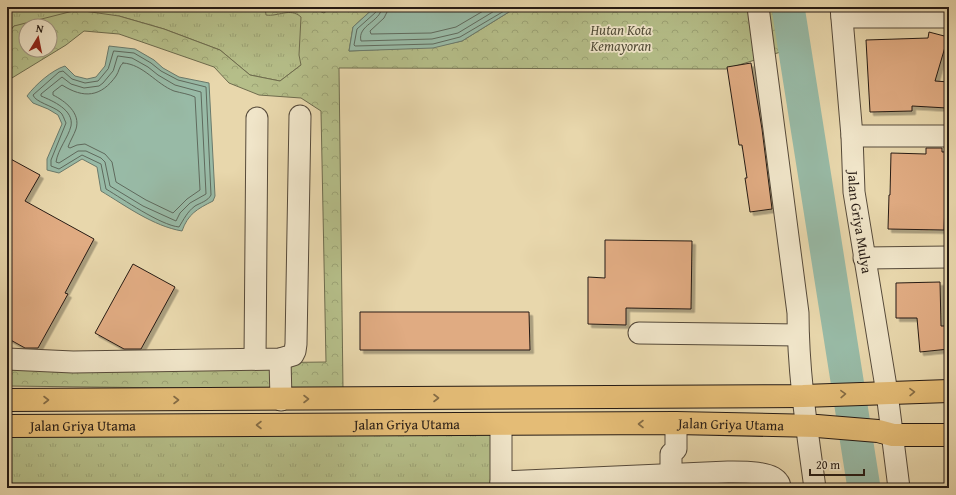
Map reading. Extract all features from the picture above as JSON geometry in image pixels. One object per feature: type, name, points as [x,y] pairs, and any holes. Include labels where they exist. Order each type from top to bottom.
[{"type":"main road","name":"Jalan Griya Utama","points":[[7,400],[281,400],[806,395],[949,391]]},
{"type":"main road","name":"Jalan Griya Utama","points":[[7,426],[669,424],[812,426],[885,433],[949,435]]},
{"type":"street","points":[[758,7],[798,313],[798,336],[812,426],[815,488]]},
{"type":"street","points":[[842,12],[949,17]]},
{"type":"street","name":"Jalan Griya Mulya","points":[[842,12],[852,136],[854,192],[864,258],[885,433],[899,488]]},
{"type":"street","points":[[7,359],[73,362],[255,359],[280,358],[293,355],[296,344],[300,116]]},
{"type":"street","points":[[255,359],[257,118]]},
{"type":"street","points":[[852,136],[949,136]]},
{"type":"street","points":[[864,258],[949,257]]},
{"type":"street","points":[[639,333],[798,336]]},
{"type":"street","points":[[280,358],[281,400]]},
{"type":"street","points":[[669,424],[676,450],[671,454],[671,475]]},
{"type":"street","points":[[501,425],[501,485],[711,472],[749,473],[772,476],[778,482],[780,488]]},
{"type":"green space","points":[[7,7],[356,7],[348,12],[301,65],[280,81],[250,75],[220,50],[164,29],[119,16],[58,22],[58,18],[18,18],[18,26],[14,26],[7,35]]},
{"type":"green space","name":"Hutan Kota Kemayoran","points":[[265,7],[314,7],[324,13],[332,7],[345,7],[348,12],[356,7],[375,7],[353,27],[349,51],[433,47],[462,41],[517,7],[781,7],[787,50],[726,69],[339,68],[343,390],[7,386],[7,366],[326,362],[321,111],[301,98],[259,95],[229,83],[214,67],[119,34],[84,31],[58,50],[58,18],[46,18],[77,10],[119,16],[164,29],[220,50],[250,75],[280,81],[301,65],[299,55],[301,17],[297,14],[288,12],[266,15]]},
{"type":"green space","name":"Hutan Kota Kemayoran","points":[[18,25],[18,58],[45,58],[7,81],[7,35],[14,26]]},
{"type":"green space","points":[[501,425],[501,488],[7,488],[7,426]]},
{"type":"water","points":[[375,7],[517,7],[462,41],[433,48],[349,51],[353,27]]},
{"type":"water","points":[[109,46],[135,49],[179,77],[209,83],[215,196],[213,201],[190,216],[182,231],[150,220],[101,191],[97,167],[82,159],[59,173],[47,170],[47,159],[62,124],[58,115],[33,103],[27,96],[44,78],[65,66],[75,76],[87,79],[96,77],[105,66]]},
{"type":"building","points":[[929,32],[948,37],[935,81],[949,82],[947,108],[912,106],[912,111],[870,112],[866,40],[928,38]]},
{"type":"building","points":[[751,63],[762,129],[772,209],[750,212],[742,145],[739,145],[727,67]]},
{"type":"building","points":[[926,148],[942,148],[942,152],[949,152],[949,179],[946,179],[944,230],[888,229],[891,153],[926,154]]},
{"type":"building","points":[[7,157],[40,175],[25,201],[94,239],[65,293],[68,294],[38,348],[25,348],[7,338]]},
{"type":"building","points":[[605,240],[692,241],[691,309],[626,308],[626,325],[588,324],[588,277],[605,278]]},
{"type":"building","points":[[133,264],[175,287],[141,349],[124,349],[95,333]]},
{"type":"building","points":[[940,282],[941,326],[949,326],[949,349],[920,352],[917,318],[896,318],[896,283]]},
{"type":"building","points":[[360,312],[529,312],[530,350],[360,350]]},
{"type":"waterway","points":[[788,7],[864,488]]}]
